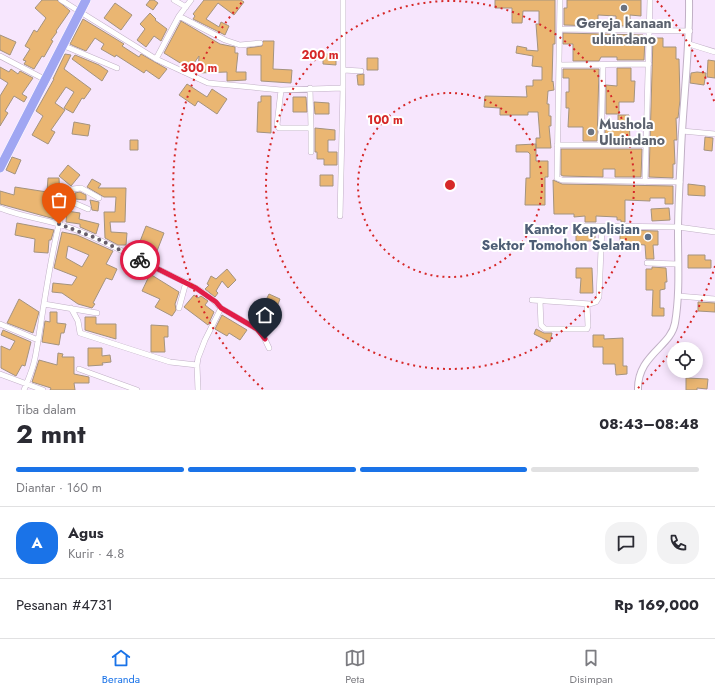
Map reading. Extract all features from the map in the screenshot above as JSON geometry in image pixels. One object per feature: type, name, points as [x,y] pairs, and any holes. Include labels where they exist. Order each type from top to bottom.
[{"type":"highway","points":[[0,168],[44,79],[86,0]]},
{"type":"street","points":[[61,0],[156,59],[208,84],[281,90],[343,88]]},
{"type":"street","points":[[174,0],[186,7]]},
{"type":"street","points":[[156,59],[179,16],[191,0]]},
{"type":"street","points":[[340,216],[343,88],[343,0]]},
{"type":"street","points":[[560,0],[560,65],[556,172],[558,179],[680,182]]},
{"type":"street","points":[[645,182],[650,0]]},
{"type":"street","points":[[638,390],[641,372],[649,358],[672,332],[675,325],[678,296],[678,227],[682,131],[690,44],[689,0]]},
{"type":"street","points":[[179,16],[230,42],[242,45],[260,43]]},
{"type":"street","points":[[560,29],[690,31]]},
{"type":"street","points":[[690,44],[715,52]]},
{"type":"street","points":[[62,45],[117,68]]},
{"type":"street","points":[[0,56],[44,79]]},
{"type":"street","points":[[560,65],[649,64]]},
{"type":"street","points":[[601,144],[603,65]]},
{"type":"street","points":[[343,70],[361,71]]},
{"type":"street","points":[[310,88],[311,152]]},
{"type":"street","points":[[281,90],[277,122],[278,127],[311,128]]},
{"type":"street","points":[[682,131],[715,134]]},
{"type":"street","points":[[557,144],[646,145]]},
{"type":"street","points":[[24,390],[34,362],[59,224],[67,200],[71,190],[76,188],[81,188],[99,198]]},
{"type":"street","points":[[67,200],[88,209]]},
{"type":"street","points":[[0,208],[29,218],[59,224],[96,238],[186,282],[216,302],[221,308],[257,329],[262,333],[269,348]]},
{"type":"street","points":[[579,226],[678,227],[715,232]]},
{"type":"street","points":[[532,300],[587,304],[596,302],[598,297],[602,226]]},
{"type":"street","points":[[647,263],[678,264]]},
{"type":"street","points":[[179,308],[186,282]]},
{"type":"street","points":[[678,296],[715,299]]},
{"type":"street","points":[[540,301],[540,325],[545,329],[586,329],[588,326],[587,304]]},
{"type":"street","points":[[44,304],[97,313]]},
{"type":"street","points":[[71,308],[78,321],[80,333],[170,362],[197,365]]},
{"type":"street","points":[[198,390],[197,365],[205,340],[221,308]]},
{"type":"street","points":[[0,324],[38,340]]},
{"type":"street","points":[[79,369],[136,390]]},
{"type":"street","points":[[0,374],[43,390]]},
{"type":"building","points":[[42,0],[57,0],[70,11],[56,31],[57,32],[51,40],[53,41],[44,57],[42,56],[34,69],[24,64],[26,61],[23,60],[30,49],[25,46],[34,30],[37,32],[46,18],[35,8]]},
{"type":"building","points":[[150,0],[154,0],[158,3],[153,10],[146,5]]},
{"type":"building","points":[[204,0],[241,0],[244,2],[234,15],[218,3],[206,19],[219,27],[221,22],[229,26],[225,35],[193,19],[195,16],[193,14]]},
{"type":"building","points":[[495,0],[555,0],[555,44],[553,44],[552,82],[553,81],[554,90],[548,91],[547,104],[549,104],[549,116],[551,116],[551,126],[549,126],[551,148],[536,148],[536,138],[540,138],[538,112],[528,112],[528,115],[500,115],[500,108],[484,107],[485,96],[527,97],[526,86],[533,86],[533,80],[542,80],[542,67],[532,66],[533,56],[516,53],[517,46],[527,48],[526,50],[538,51],[536,24],[539,24],[539,11],[523,11],[522,23],[512,23],[512,8],[495,8]]},
{"type":"building","points":[[567,0],[641,0],[641,16],[630,15],[630,26],[616,26],[616,16],[598,15],[598,26],[564,25],[564,8],[567,8]]},
{"type":"building","points":[[115,3],[132,15],[121,30],[104,18]]},
{"type":"building","points":[[150,13],[156,19],[155,20],[167,29],[161,41],[154,36],[146,47],[137,40],[145,29],[140,24]]},
{"type":"building","points":[[83,19],[124,44],[122,46],[139,57],[141,54],[167,69],[159,79],[146,70],[144,73],[116,55],[115,57],[101,49],[104,44],[95,38],[86,51],[70,44]]},
{"type":"building","points":[[181,21],[220,44],[235,47],[235,53],[238,53],[236,72],[246,72],[246,80],[227,81],[227,72],[198,73],[199,56],[190,69],[164,53]]},
{"type":"building","points":[[563,33],[643,35],[643,38],[645,38],[644,60],[617,60],[617,57],[601,57],[599,61],[573,61],[573,44],[563,44]]},
{"type":"building","points":[[0,35],[16,42],[10,55],[0,50]]},
{"type":"building","points":[[653,38],[663,38],[663,47],[676,47],[676,59],[679,59],[680,100],[678,118],[676,118],[677,140],[674,140],[675,164],[673,164],[673,178],[649,177]]},
{"type":"building","points":[[263,41],[274,41],[273,69],[292,70],[291,83],[261,81],[261,55],[247,55],[247,48],[262,46]]},
{"type":"building","points":[[65,54],[71,55],[64,69],[91,89],[84,99],[82,98],[73,113],[64,108],[74,92],[66,87],[55,103],[65,110],[51,130],[55,132],[48,144],[32,135],[43,116],[36,111],[54,79]]},
{"type":"building","points":[[323,54],[336,54],[336,65],[323,64]]},
{"type":"building","points":[[75,55],[99,65],[108,71],[102,81],[72,59]]},
{"type":"building","points":[[367,58],[378,58],[378,70],[367,70]]},
{"type":"building","points":[[708,60],[715,61],[715,78],[707,77]]},
{"type":"building","points":[[0,67],[9,72],[11,69],[18,74],[20,71],[33,78],[22,94],[27,97],[24,102],[14,96],[5,111],[8,113],[0,126],[0,96],[8,83],[0,78]]},
{"type":"building","points":[[617,68],[631,68],[631,81],[635,81],[634,102],[619,102],[619,114],[606,114],[606,85],[617,86]]},
{"type":"building","points":[[563,69],[599,69],[597,141],[583,141],[583,127],[568,127],[569,108],[566,108],[566,92],[569,92],[569,78],[563,78]]},
{"type":"building","points":[[691,73],[706,73],[704,85],[690,83]]},
{"type":"building","points":[[364,74],[364,85],[358,85],[357,75]]},
{"type":"building","points":[[187,84],[207,97],[212,89],[227,99],[217,114],[198,101],[195,106],[179,95]]},
{"type":"building","points":[[261,96],[271,96],[271,133],[257,132],[258,102],[261,102]]},
{"type":"building","points":[[293,97],[306,97],[307,112],[293,112]]},
{"type":"building","points":[[314,102],[329,103],[329,114],[315,114]]},
{"type":"building","points":[[618,115],[629,115],[630,141],[605,141],[605,127],[618,127]]},
{"type":"building","points":[[74,122],[90,125],[88,136],[72,134]]},
{"type":"building","points":[[315,128],[335,130],[335,140],[328,140],[328,152],[337,152],[337,165],[324,165],[324,159],[317,159],[317,152],[315,152]]},
{"type":"building","points":[[705,137],[713,138],[712,151],[704,150]]},
{"type":"building","points":[[130,140],[138,140],[138,150],[130,150]]},
{"type":"building","points":[[536,144],[536,161],[548,161],[548,177],[545,177],[545,205],[525,205],[526,178],[530,178],[530,154],[528,152],[516,152],[516,145]]},
{"type":"building","points":[[561,149],[642,149],[641,177],[615,177],[615,169],[603,169],[603,177],[563,176],[561,175]]},
{"type":"building","points":[[12,157],[21,160],[15,174],[6,170]]},
{"type":"building","points":[[68,165],[80,175],[71,186],[59,176]]},
{"type":"building","points":[[320,175],[333,175],[333,186],[320,186]]},
{"type":"building","points":[[48,178],[59,178],[60,200],[57,200],[55,219],[0,204],[0,191],[14,195],[15,187],[47,192]]},
{"type":"building","points":[[92,179],[101,184],[98,188],[126,188],[125,222],[110,222],[111,232],[127,233],[126,245],[118,245],[105,238],[104,212],[115,212],[116,197],[104,197],[87,187]]},
{"type":"building","points":[[553,180],[562,184],[673,186],[673,204],[665,204],[665,198],[650,198],[650,201],[625,200],[625,222],[617,220],[617,217],[596,216],[596,222],[585,222],[585,216],[574,217],[574,214],[554,214]]},
{"type":"building","points":[[688,184],[705,186],[705,196],[688,195]]},
{"type":"building","points":[[80,192],[86,195],[86,200],[75,199],[75,193]]},
{"type":"building","points":[[90,200],[99,202],[98,211],[92,210]]},
{"type":"building","points":[[669,208],[670,220],[652,221],[651,209]]},
{"type":"building","points":[[67,211],[80,213],[79,219],[99,224],[96,234],[80,227],[80,224],[66,222]]},
{"type":"building","points":[[17,223],[54,230],[51,240],[49,240],[48,253],[34,252],[35,239],[15,235]]},
{"type":"building","points":[[146,226],[164,233],[157,251],[139,244]]},
{"type":"building","points":[[576,229],[595,230],[595,241],[576,241]]},
{"type":"building","points":[[620,230],[658,231],[658,245],[653,245],[654,259],[646,259],[645,245],[633,244],[633,248],[620,247]]},
{"type":"building","points":[[62,232],[77,235],[113,251],[106,264],[117,269],[112,280],[106,278],[93,303],[95,304],[92,308],[78,304],[62,293],[52,292],[53,283],[72,285],[77,277],[54,268]],"holes":[[[68,246],[89,255],[82,267],[66,258]]]},
{"type":"building","points":[[688,255],[705,255],[705,260],[711,260],[711,268],[688,268]]},
{"type":"building","points":[[652,267],[666,268],[667,282],[665,282],[665,289],[660,290],[660,308],[664,308],[664,316],[652,316],[653,290],[646,290],[646,269],[652,269]]},
{"type":"building","points":[[576,268],[592,268],[593,293],[580,293],[581,278],[576,278]]},
{"type":"building","points":[[227,269],[236,280],[228,288],[222,281],[216,291],[218,293],[215,297],[205,289],[209,285],[207,284],[211,276],[216,279]]},
{"type":"building","points":[[150,274],[179,292],[175,304],[176,310],[172,316],[155,307],[160,299],[142,291]]},
{"type":"building","points":[[269,294],[280,299],[277,307],[265,302]]},
{"type":"building","points":[[194,295],[198,298],[201,296],[208,301],[205,305],[214,312],[208,325],[184,307]]},
{"type":"building","points":[[19,299],[39,312],[33,333],[7,323]]},
{"type":"building","points":[[698,302],[715,303],[715,312],[698,311]]},
{"type":"building","points":[[50,312],[57,312],[57,323],[66,324],[64,333],[61,333],[59,345],[42,342],[45,321],[50,322]]},
{"type":"building","points":[[222,315],[247,330],[240,340],[229,333],[227,336],[215,329]]},
{"type":"building","points":[[85,317],[96,317],[96,324],[116,324],[116,339],[85,330]]},
{"type":"building","points":[[151,325],[168,326],[168,337],[164,337],[165,352],[151,352]]},
{"type":"building","points":[[536,329],[544,333],[552,333],[550,342],[534,334]]},
{"type":"building","points":[[3,330],[31,342],[25,366],[22,365],[16,376],[1,368],[1,346],[10,350],[15,341],[1,335]]},
{"type":"building","points":[[593,335],[604,335],[604,339],[623,338],[623,366],[627,366],[627,374],[616,375],[615,364],[603,364],[603,347],[593,347]]},
{"type":"building","points":[[88,348],[102,348],[102,356],[110,355],[111,362],[102,363],[103,365],[88,366]]},
{"type":"building","points":[[58,353],[63,354],[62,357],[74,357],[74,374],[89,377],[89,383],[74,383],[75,390],[50,390],[51,388],[32,382],[39,360],[57,365]]},
{"type":"building","points":[[686,378],[708,379],[707,389],[697,388],[697,390],[686,390]]},
{"type":"way so far","points":[[59,224],[96,238],[140,260]]},
{"type":"place","name":"Gereja kanaan uluindano","points":[[624,8]]},
{"type":"place","name":"Mushola Uluindano","points":[[591,132]]},
{"type":"place","name":"Kantor Kepolisian Sektor Tomohon Selatan","points":[[648,237]]},
{"type":"route","points":[[140,260],[196,288],[216,302],[221,308],[257,329],[262,333],[265,339]]}]
